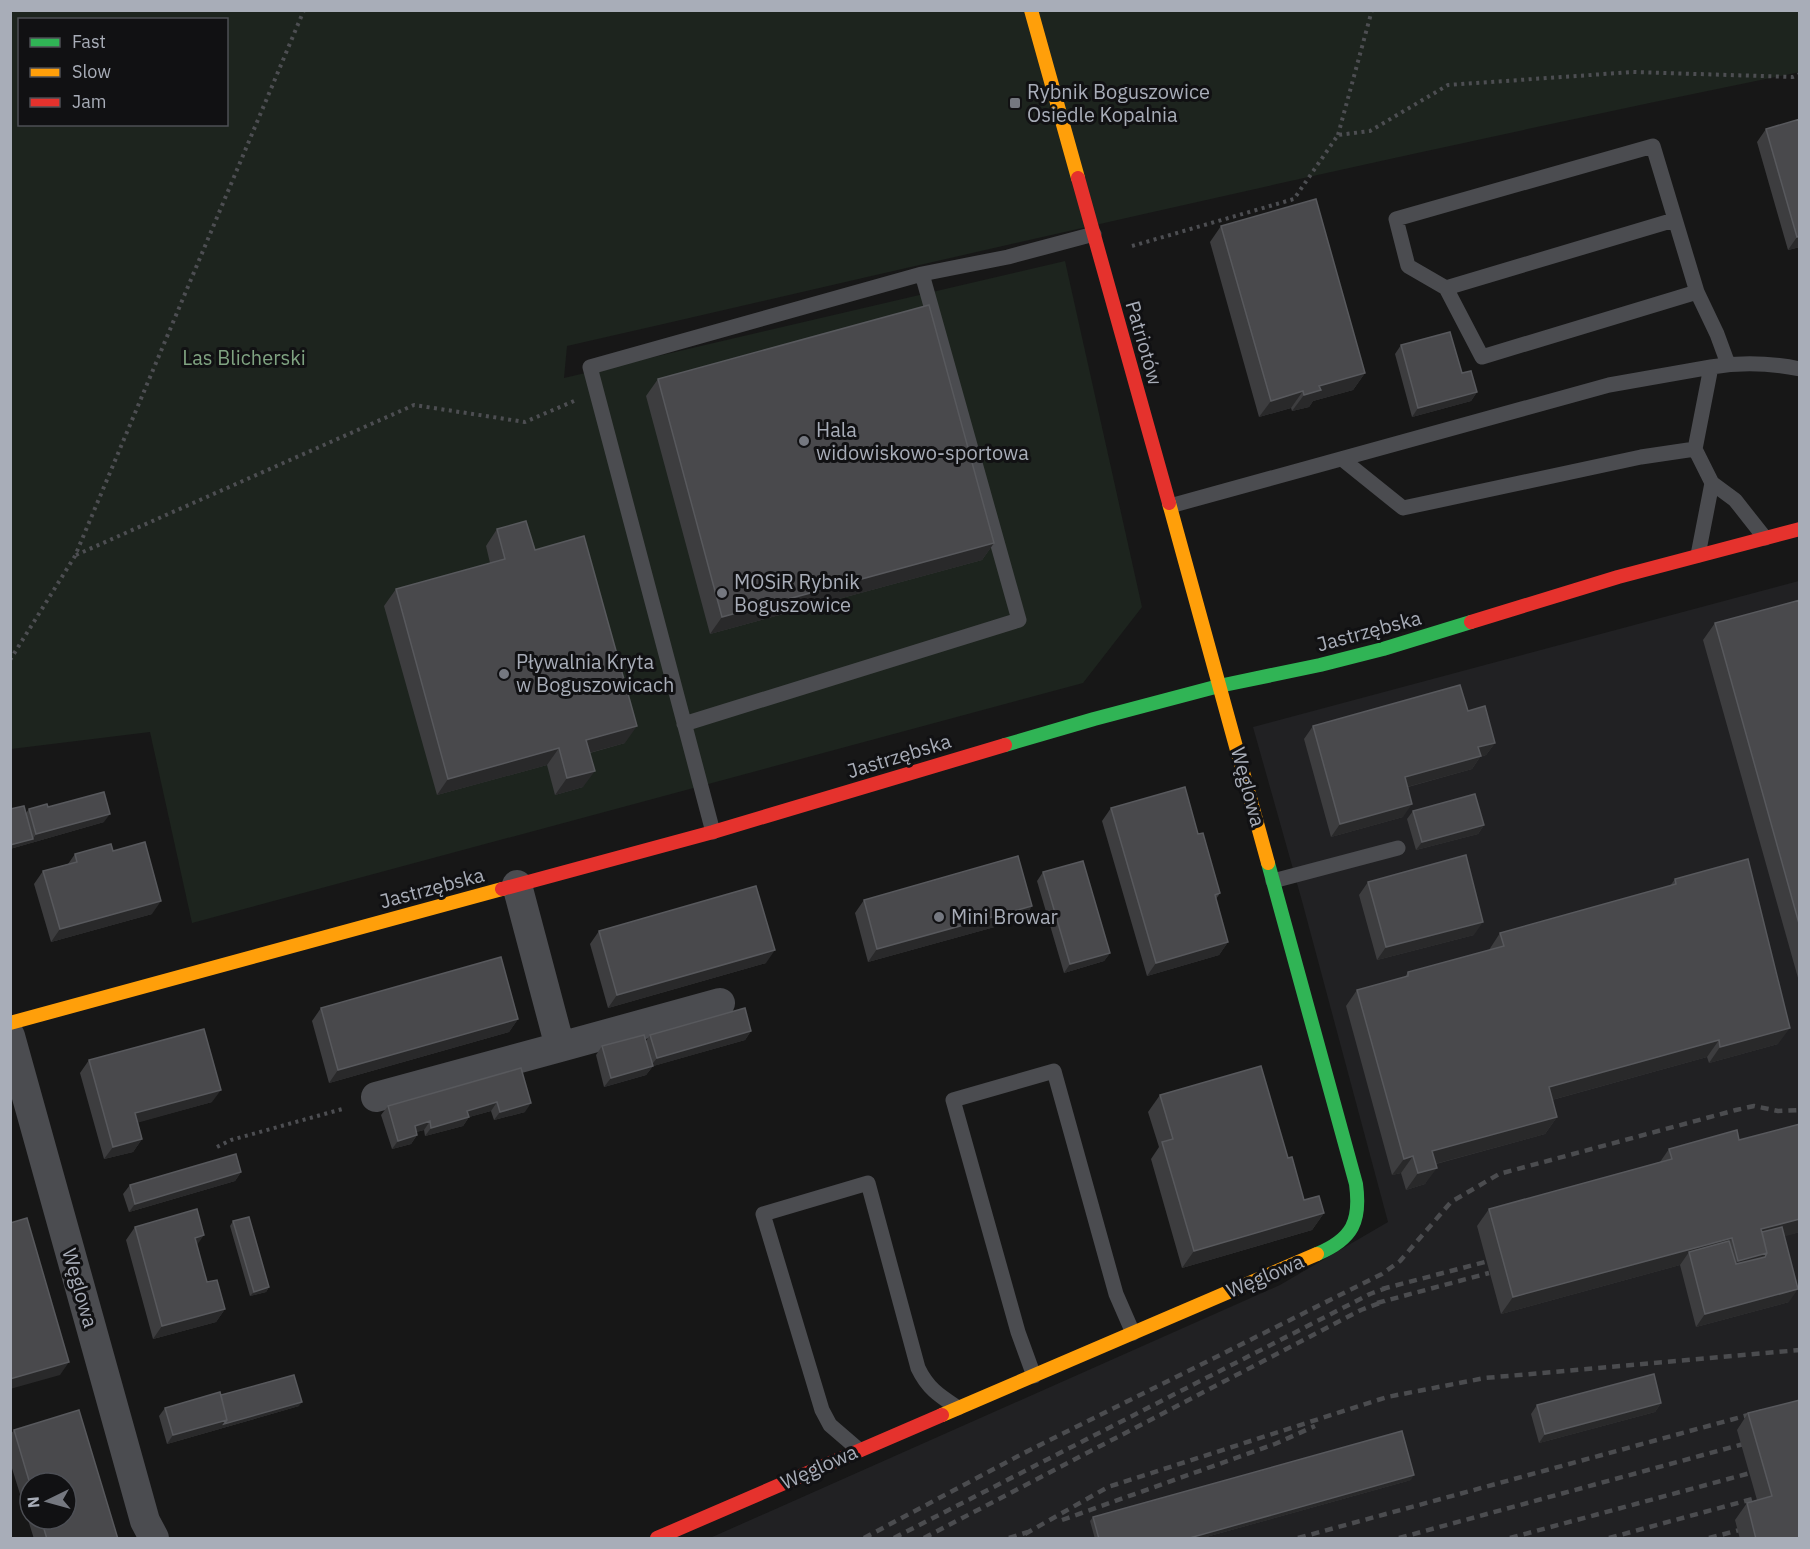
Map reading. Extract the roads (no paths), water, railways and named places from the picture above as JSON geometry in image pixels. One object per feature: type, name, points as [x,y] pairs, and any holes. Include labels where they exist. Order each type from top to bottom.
[{"type":"street","name":"Patriotów","points":[[1031,10],[1219,687]]},
{"type":"street","name":"Jastrzębska","points":[[10,1023],[713,832],[948,761],[1219,687],[1383,649],[1618,577],[1800,529]]},
{"type":"street","name":"Węglowa","points":[[657,1539],[1331,1247],[1351,1232],[1358,1220],[1356,1184],[1219,687]]},
{"type":"street","points":[[517,885],[560,1047]]},
{"type":"street","points":[[376,1097],[720,1003]]},
{"type":"street","name":"Węglowa","points":[[10,1036],[145,1521],[154,1539]]},
{"type":"lane","points":[[1697,292],[1482,357],[1446,288],[1408,266],[1396,219],[1653,146],[1697,292],[1718,334],[1728,364]]},
{"type":"lane","points":[[1446,288],[1674,220]]},
{"type":"lane","points":[[713,832],[590,366],[921,274],[1008,257],[1094,234]]},
{"type":"lane","points":[[684,724],[1019,620],[921,274]]},
{"type":"lane","points":[[1170,506],[1609,385],[1728,364],[1781,365],[1800,369]]},
{"type":"lane","points":[[1711,367],[1695,449],[1712,483],[1735,500],[1765,538]]},
{"type":"lane","points":[[1342,459],[1403,508],[1641,457],[1695,449]]},
{"type":"lane","points":[[1698,555],[1712,483]]},
{"type":"lane","points":[[1273,881],[1398,848]]},
{"type":"lane","points":[[1034,1376],[1018,1332],[953,1100],[1054,1071],[1116,1293],[1133,1333]]},
{"type":"lane","points":[[859,1450],[830,1425],[822,1410],[763,1214],[868,1183],[918,1368],[925,1383],[958,1408]]},
{"type":"railway","points":[[864,1538],[1022,1454],[1382,1274],[1400,1261],[1451,1202],[1499,1174],[1754,1106],[1778,1111],[1800,1110]]},
{"type":"railway","points":[[1382,1289],[1485,1262]]},
{"type":"railway","points":[[1377,1303],[1489,1273]]},
{"type":"railway","points":[[894,1538],[1370,1294],[1389,1287]]},
{"type":"railway","points":[[924,1538],[1361,1310],[1385,1301]]},
{"type":"railway","points":[[1025,1534],[1108,1487],[1387,1397],[1485,1378],[1800,1350]]},
{"type":"railway","points":[[1298,1538],[1763,1411]]},
{"type":"railway","points":[[1062,1520],[1275,1444],[1315,1426]]},
{"type":"railway","points":[[1399,1538],[1758,1440]]},
{"type":"railway","points":[[1510,1538],[1765,1469]]},
{"type":"railway","points":[[1609,1538],[1800,1486]]},
{"type":"railway","points":[[1709,1538],[1755,1526]]},
{"type":"railway","points":[[1009,1538],[1031,1531]]},
{"type":"place","name":"Rybnik Boguszowice Osiedle Kopalnia","points":[[1015,103]]},
{"type":"place","name":"Hala widowiskowo-sportowa","points":[[804,441]]},
{"type":"place","name":"MOSiR Rybnik Boguszowice","points":[[722,593]]},
{"type":"place","name":"Pływalnia Kryta w Boguszowicach","points":[[504,674]]},
{"type":"place","name":"Mini Browar","points":[[939,917]]},
{"type":"park label","name":"Las Blicherski","points":[[244,358]]}]
